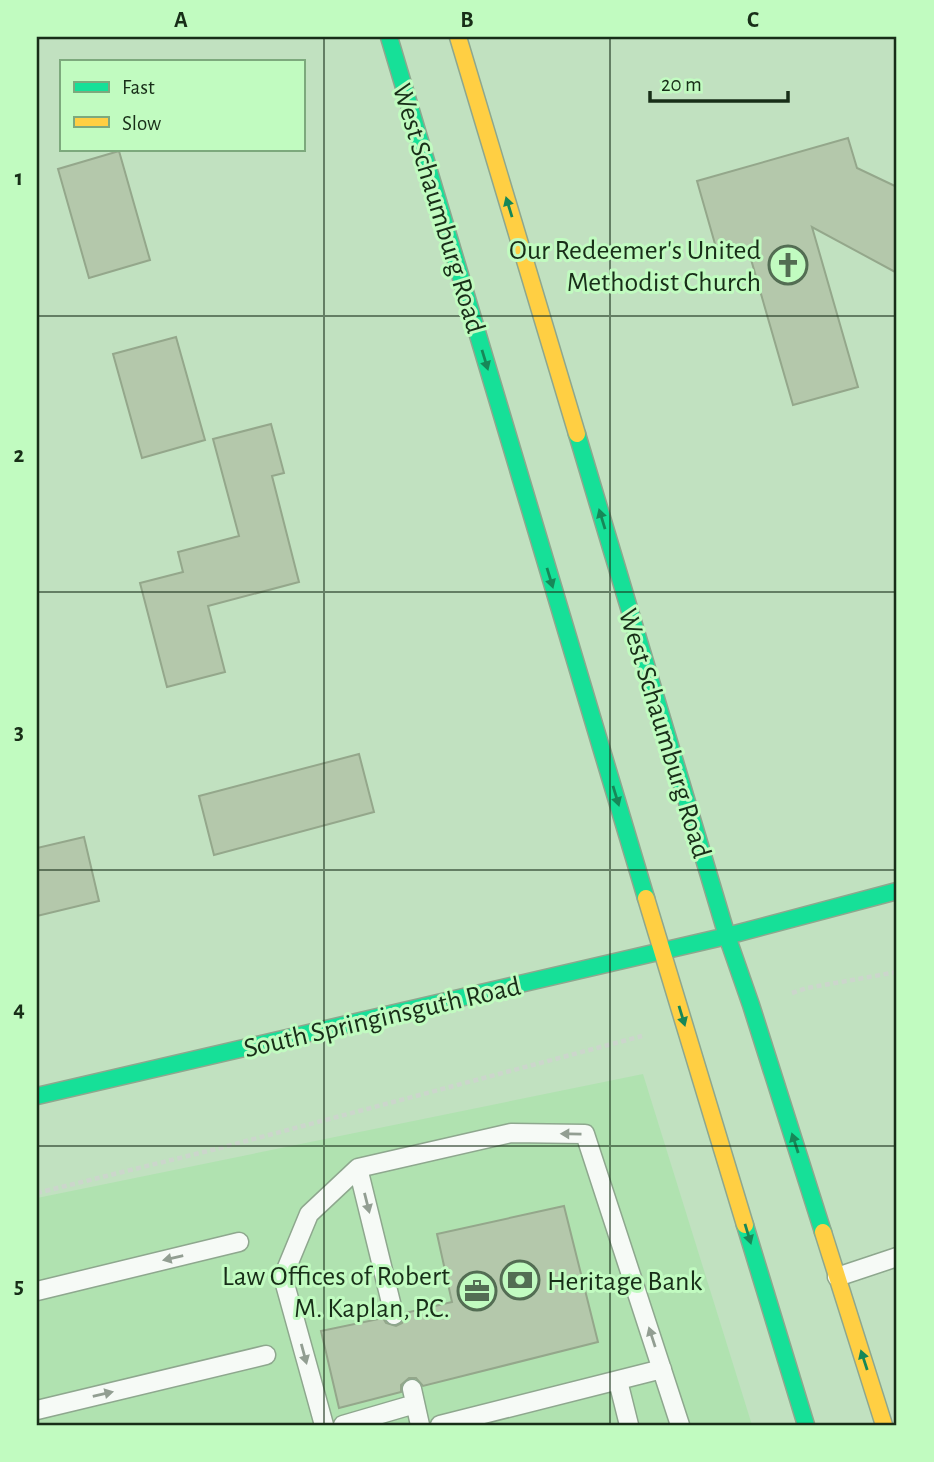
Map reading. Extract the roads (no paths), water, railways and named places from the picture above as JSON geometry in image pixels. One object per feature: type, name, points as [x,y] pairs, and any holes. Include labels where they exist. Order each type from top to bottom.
[{"type":"main road","name":"West Schaumburg Road","points":[[389,37],[806,1425]]},
{"type":"main road","name":"West Schaumburg Road","points":[[458,37],[727,936],[884,1425]]},
{"type":"main road","name":"South Springinsguth Road","points":[[37,1096],[727,936],[897,891]]},
{"type":"lane","points":[[324,1425],[283,1277],[309,1214],[358,1168],[511,1133],[585,1134],[680,1425]]},
{"type":"lane","points":[[358,1168],[394,1315]]},
{"type":"lane","points":[[37,1291],[239,1242]]},
{"type":"lane","points":[[837,1277],[897,1256]]},
{"type":"lane","points":[[37,1410],[266,1355]]},
{"type":"lane","points":[[440,1425],[515,1416],[662,1369]]},
{"type":"lane","points":[[618,1381],[629,1425]]},
{"type":"lane","points":[[343,1425],[413,1396],[420,1425]]},
{"type":"place","name":"Our Redeemer's United Methodist Church","points":[[788,265]]},
{"type":"place","name":"Heritage Bank","points":[[520,1280]]},
{"type":"place","name":"Law Offices of Robert M. Kaplan, P.C.","points":[[477,1291]]}]
